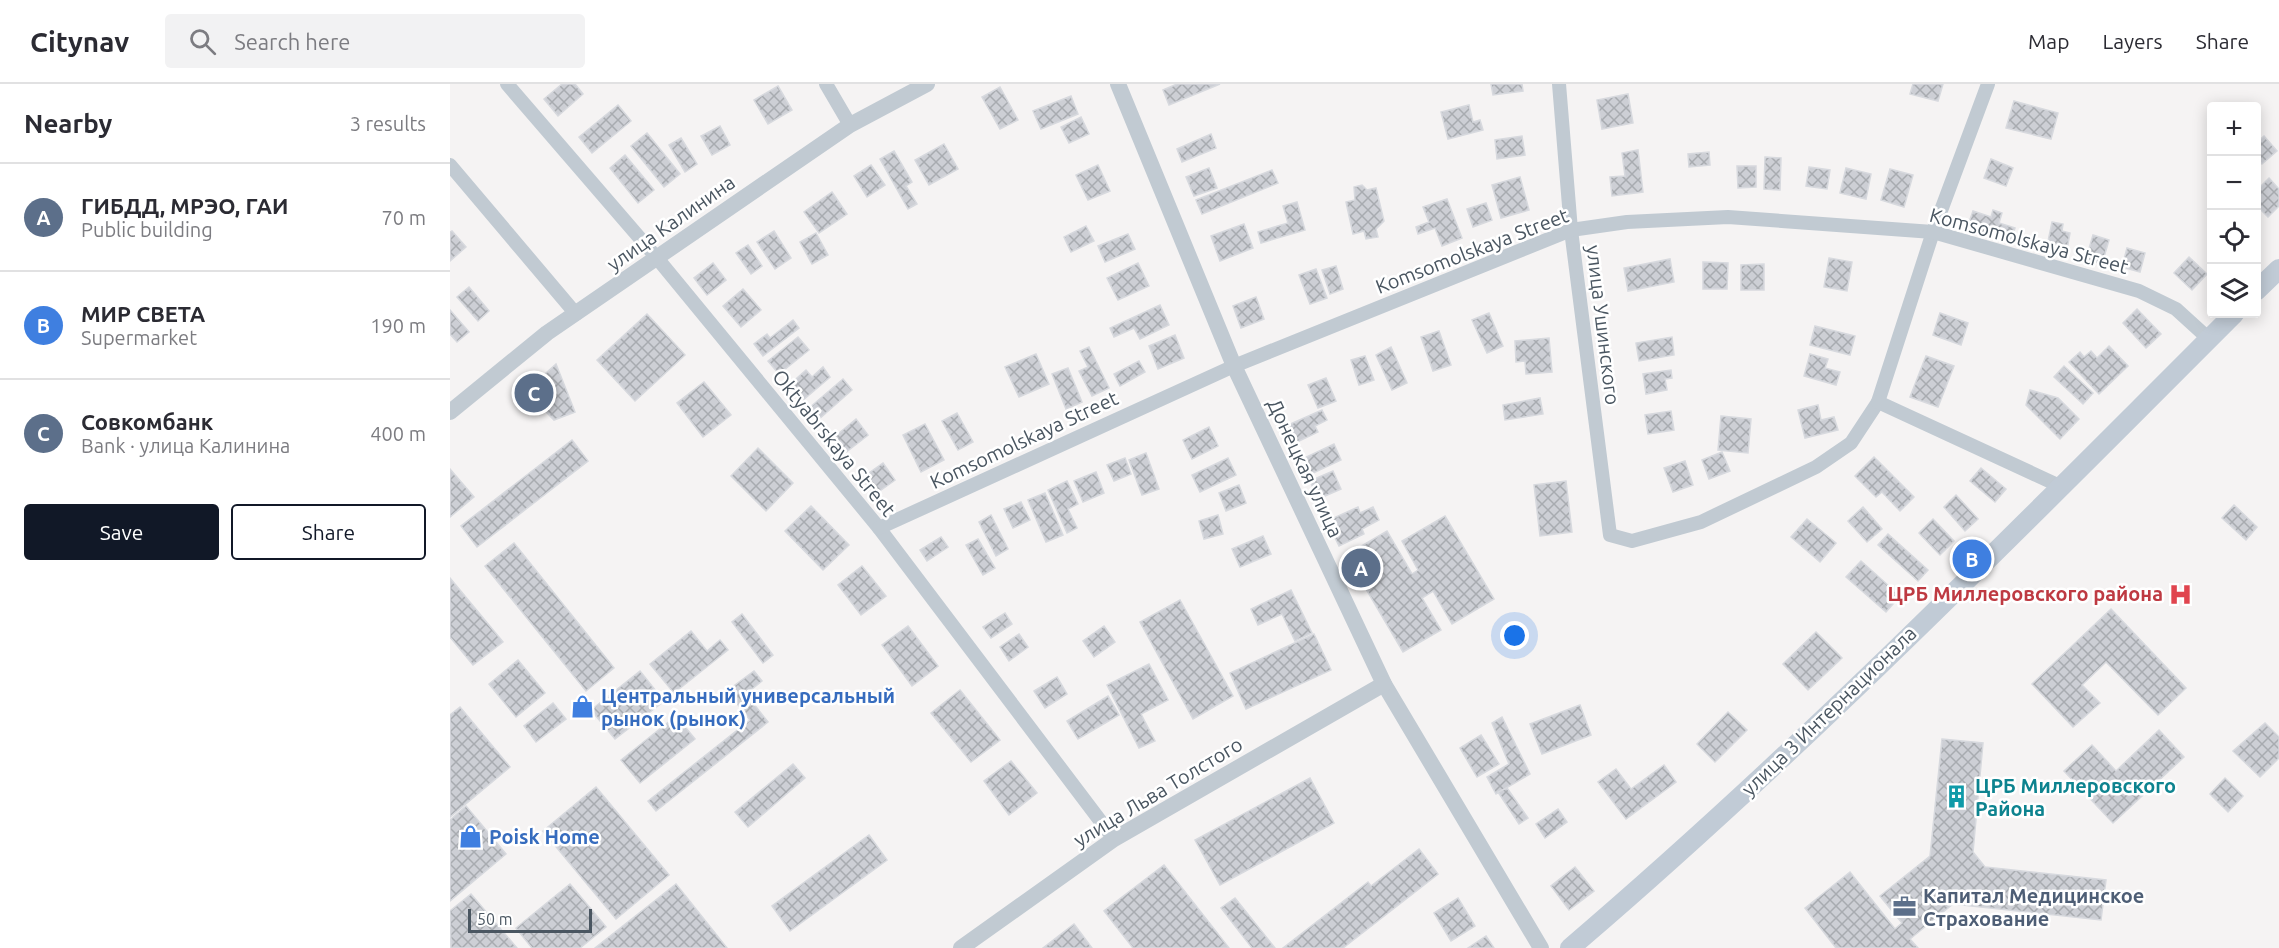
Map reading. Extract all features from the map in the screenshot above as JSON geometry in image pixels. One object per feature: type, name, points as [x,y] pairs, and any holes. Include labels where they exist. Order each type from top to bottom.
[{"type":"main road","points":[[2261,286],[2279,269]]},
{"type":"main road","name":"улица 3 Интернационала","points":[[1570,948],[1760,778],[2062,487],[2230,318]]},
{"type":"street","name":"Oktyabrskaya Street","points":[[507,84],[657,258],[879,528],[1114,838]]},
{"type":"street","points":[[826,84],[850,125]]},
{"type":"street","name":"улица Калинина","points":[[450,412],[576,314],[850,125],[927,84]]},
{"type":"street","name":"Донецкая улица","points":[[1118,84],[1234,366],[1384,684],[1541,948]]},
{"type":"street","name":"улица Ушинского","points":[[1559,84],[1571,230],[1610,535],[1632,541],[1701,522],[1772,490],[1816,467],[1851,443],[1878,402]]},
{"type":"street","points":[[1988,84],[1933,232],[1878,402],[2062,487]]},
{"type":"street","points":[[450,165],[576,314]]},
{"type":"street","name":"Komsomolskaya Street","points":[[879,528],[1234,366],[1571,230],[1627,222],[1728,217],[1933,232],[2139,291],[2176,309],[2209,339]]},
{"type":"street","name":"улица Льва Толстого","points":[[961,948],[1114,838],[1384,684]]},
{"type":"building","points":[[562,84],[575,84],[583,94],[558,116],[544,99]]},
{"type":"building","points":[[1177,84],[1220,84],[1169,105],[1163,90]]},
{"type":"building","points":[[1491,84],[1522,84],[1523,91],[1493,95]]},
{"type":"building","points":[[1913,84],[1943,84],[1938,101],[1910,94]]},
{"type":"building","points":[[778,86],[792,110],[768,124],[754,100]]},
{"type":"building","points":[[1000,87],[1018,120],[1000,129],[982,97]]},
{"type":"building","points":[[1628,94],[1633,123],[1602,129],[1597,100]]},
{"type":"building","points":[[1071,96],[1078,114],[1041,129],[1033,111]]},
{"type":"building","points":[[2014,101],[2058,113],[2051,139],[2006,128]]},
{"type":"building","points":[[618,105],[631,121],[592,153],[579,137]]},
{"type":"building","points":[[1469,105],[1473,122],[1480,120],[1483,130],[1448,139],[1441,112]]},
{"type":"building","points":[[1081,117],[1089,134],[1069,143],[1061,127]]},
{"type":"building","points":[[720,126],[730,145],[712,155],[701,136]]},
{"type":"building","points":[[647,133],[680,174],[664,187],[631,146]]},
{"type":"building","points":[[1211,134],[1216,148],[1182,162],[1177,149]]},
{"type":"building","points":[[1522,136],[1525,155],[1497,159],[1495,140]]},
{"type":"building","points":[[2264,136],[2277,151],[2262,164],[2261,163],[2261,139]]},
{"type":"building","points":[[681,138],[697,164],[685,172],[669,145]]},
{"type":"building","points":[[944,144],[958,169],[929,185],[915,160]]},
{"type":"building","points":[[1638,150],[1643,192],[1612,196],[1610,177],[1625,176],[1622,153]]},
{"type":"building","points":[[894,151],[912,182],[906,186],[917,204],[908,209],[880,159]]},
{"type":"building","points":[[1709,152],[1710,165],[1689,167],[1688,154]]},
{"type":"building","points":[[625,155],[654,190],[638,203],[610,168]]},
{"type":"building","points":[[1765,157],[1781,158],[1780,190],[1764,189]]},
{"type":"building","points":[[1991,159],[2013,168],[2006,186],[1984,178]]},
{"type":"building","points":[[871,165],[885,185],[867,197],[854,176]]},
{"type":"building","points":[[1098,165],[1110,191],[1088,200],[1076,175]]},
{"type":"building","points":[[1737,166],[1756,166],[1756,187],[1738,188]]},
{"type":"building","points":[[1809,167],[1830,170],[1827,189],[1806,186]]},
{"type":"building","points":[[1209,168],[1217,188],[1194,196],[1186,177]]},
{"type":"building","points":[[1846,168],[1871,174],[1866,199],[1840,193]]},
{"type":"building","points":[[1890,169],[1913,175],[1904,207],[1881,200]]},
{"type":"building","points":[[1272,170],[1278,183],[1202,214],[1196,200]]},
{"type":"building","points":[[1520,177],[1529,210],[1501,218],[1492,185]]},
{"type":"building","points":[[2269,178],[2279,189],[2279,206],[2268,217],[2261,210],[2261,186]]},
{"type":"building","points":[[1362,185],[1367,190],[1376,188],[1384,221],[1376,229],[1378,237],[1366,239],[1364,231],[1353,234],[1346,202],[1355,200],[1354,187]]},
{"type":"building","points":[[832,192],[847,214],[819,233],[804,212]]},
{"type":"building","points":[[1447,199],[1462,238],[1442,246],[1435,228],[1418,234],[1416,227],[1429,222],[1423,207]]},
{"type":"building","points":[[1297,202],[1305,230],[1261,243],[1258,232],[1288,223],[1283,206]]},
{"type":"building","points":[[1486,203],[1492,220],[1473,227],[1467,209]]},
{"type":"building","points":[[1993,210],[2002,213],[1999,223],[2015,228],[2010,242],[1967,228],[1973,211],[1991,217]]},
{"type":"building","points":[[2052,222],[2063,224],[2062,231],[2070,233],[2066,255],[2046,251]]},
{"type":"building","points":[[1244,224],[1253,248],[1220,261],[1211,236]]},
{"type":"building","points":[[1086,226],[1094,241],[1071,252],[1064,237]]},
{"type":"building","points":[[452,231],[466,247],[450,261],[450,232]]},
{"type":"building","points":[[774,231],[791,258],[775,269],[757,242]]},
{"type":"building","points":[[816,233],[828,255],[812,264],[800,242]]},
{"type":"building","points":[[1128,234],[1135,249],[1105,262],[1098,246]]},
{"type":"building","points":[[2093,235],[2109,240],[2102,264],[2086,259]]},
{"type":"building","points":[[748,245],[762,266],[751,274],[736,253]]},
{"type":"building","points":[[2127,248],[2145,253],[2140,272],[2122,267]]},
{"type":"building","points":[[2189,257],[2207,274],[2192,290],[2174,273]]},
{"type":"building","points":[[1829,258],[1852,262],[1847,291],[1824,287]]},
{"type":"building","points":[[1670,259],[1674,282],[1628,291],[1624,268]]},
{"type":"building","points":[[1703,262],[1728,263],[1727,289],[1703,289]]},
{"type":"building","points":[[713,263],[726,280],[707,295],[694,278]]},
{"type":"building","points":[[1138,263],[1149,286],[1118,300],[1107,278]]},
{"type":"building","points":[[1764,264],[1764,290],[1741,290],[1741,265]]},
{"type":"building","points":[[1336,266],[1343,289],[1330,294],[1322,270]]},
{"type":"building","points":[[1316,269],[1327,298],[1310,304],[1299,275]]},
{"type":"building","points":[[469,287],[489,311],[478,321],[457,297]]},
{"type":"building","points":[[743,289],[761,310],[741,327],[723,306]]},
{"type":"building","points":[[1256,297],[1264,319],[1241,328],[1233,306]]},
{"type":"building","points":[[1160,305],[1169,325],[1140,339],[1134,328],[1114,337],[1110,328]]},
{"type":"building","points":[[2137,309],[2161,334],[2146,348],[2123,323]]},
{"type":"building","points":[[450,310],[469,332],[457,342],[450,334]]},
{"type":"building","points":[[1489,313],[1503,346],[1487,353],[1472,320]]},
{"type":"building","points":[[1940,313],[1968,323],[1961,345],[1933,335]]},
{"type":"building","points":[[647,314],[685,355],[635,401],[597,360]]},
{"type":"building","points":[[793,320],[799,328],[763,356],[754,344],[767,334],[770,338]]},
{"type":"building","points":[[1815,326],[1855,336],[1850,355],[1810,345]]},
{"type":"building","points":[[1439,331],[1451,365],[1433,371],[1421,337]]},
{"type":"building","points":[[1175,335],[1184,358],[1158,369],[1149,346]]},
{"type":"building","points":[[798,337],[809,350],[779,374],[768,361]]},
{"type":"building","points":[[1672,337],[1674,355],[1639,361],[1636,343]]},
{"type":"building","points":[[1549,338],[1552,372],[1526,374],[1525,361],[1516,362],[1515,341]]},
{"type":"building","points":[[2109,346],[2128,366],[2099,394],[2069,362],[2080,352],[2084,357],[2091,351],[2097,358]]},
{"type":"building","points":[[1089,347],[1109,388],[1092,396],[1079,371],[1088,367],[1080,351]]},
{"type":"building","points":[[1391,347],[1407,383],[1392,390],[1376,355]]},
{"type":"building","points":[[1036,354],[1049,384],[1019,397],[1005,367]]},
{"type":"building","points":[[1810,354],[1828,359],[1825,368],[1840,372],[1836,385],[1804,376]]},
{"type":"building","points":[[1365,356],[1374,380],[1359,385],[1351,360]]},
{"type":"building","points":[[1926,356],[1954,366],[1938,407],[1910,397]]},
{"type":"building","points":[[1139,361],[1145,372],[1120,386],[1114,374]]},
{"type":"building","points":[[556,364],[575,412],[554,420],[526,391]]},
{"type":"building","points":[[2064,366],[2093,393],[2083,404],[2054,377]]},
{"type":"building","points":[[823,367],[830,377],[802,401],[789,385],[806,370],[812,377]]},
{"type":"building","points":[[1068,368],[1082,402],[1066,409],[1052,374]]},
{"type":"building","points":[[1671,370],[1672,378],[1665,379],[1667,390],[1646,394],[1643,374]]},
{"type":"building","points":[[1326,378],[1336,401],[1318,408],[1308,385]]},
{"type":"building","points":[[843,379],[852,390],[818,420],[808,409]]},
{"type":"building","points":[[704,382],[731,415],[703,437],[677,403]]},
{"type":"building","points":[[2030,390],[2058,398],[2079,419],[2060,439],[2026,405]]},
{"type":"building","points":[[1540,398],[1543,414],[1505,420],[1503,405]]},
{"type":"building","points":[[1818,405],[1821,420],[1834,417],[1838,430],[1805,438],[1798,410]]},
{"type":"building","points":[[1322,410],[1327,420],[1315,426],[1318,432],[1293,444],[1286,426]]},
{"type":"building","points":[[1671,411],[1674,430],[1648,434],[1645,415]]},
{"type":"building","points":[[957,413],[973,442],[958,450],[942,421]]},
{"type":"building","points":[[1721,416],[1751,419],[1748,453],[1718,450]]},
{"type":"building","points":[[856,419],[868,435],[845,453],[833,438]]},
{"type":"building","points":[[925,424],[944,460],[921,472],[903,435]]},
{"type":"building","points":[[1209,427],[1218,446],[1192,459],[1183,440]]},
{"type":"building","points":[[572,440],[588,461],[477,547],[461,526]]},
{"type":"building","points":[[1334,444],[1341,460],[1309,475],[1302,459]]},
{"type":"building","points":[[758,448],[793,483],[766,511],[731,476]]},
{"type":"building","points":[[1722,452],[1730,471],[1709,479],[1702,460]]},
{"type":"building","points":[[1146,453],[1159,489],[1142,495],[1129,460]]},
{"type":"building","points":[[1874,457],[1914,497],[1900,511],[1882,492],[1876,497],[1855,476]]},
{"type":"building","points":[[1125,458],[1131,474],[1114,481],[1107,465]]},
{"type":"building","points":[[1228,458],[1236,475],[1200,492],[1192,475]]},
{"type":"building","points":[[1685,461],[1693,485],[1673,492],[1664,468]]},
{"type":"building","points":[[883,463],[895,480],[874,495],[862,478]]},
{"type":"building","points":[[1981,468],[2006,489],[1995,502],[1970,481]]},
{"type":"building","points":[[450,469],[474,497],[450,517]]},
{"type":"building","points":[[1333,471],[1341,489],[1318,499],[1310,481]]},
{"type":"building","points":[[1096,472],[1104,493],[1083,502],[1074,481]]},
{"type":"building","points":[[1067,481],[1078,504],[1068,509],[1077,528],[1067,533],[1048,490]]},
{"type":"building","points":[[1566,481],[1572,532],[1540,536],[1534,485]]},
{"type":"building","points":[[1239,485],[1246,503],[1226,511],[1219,493]]},
{"type":"building","points":[[1045,493],[1063,535],[1046,542],[1028,500]]},
{"type":"building","points":[[1956,495],[1978,519],[1965,531],[1944,507]]},
{"type":"building","points":[[1021,502],[1030,520],[1013,528],[1004,509]]},
{"type":"building","points":[[2234,505],[2257,527],[2246,540],[2222,518]]},
{"type":"building","points":[[811,506],[849,545],[823,570],[785,531]]},
{"type":"building","points":[[1358,507],[1360,513],[1373,507],[1379,520],[1362,529],[1364,534],[1339,546],[1327,521]]},
{"type":"building","points":[[1863,507],[1882,529],[1867,542],[1848,521]]},
{"type":"building","points":[[991,515],[1008,549],[996,556],[979,522]]},
{"type":"building","points":[[1218,515],[1223,534],[1204,539],[1199,521]]},
{"type":"building","points":[[1445,516],[1494,599],[1452,624],[1433,591],[1422,598],[1441,630],[1403,652],[1346,555],[1387,531],[1412,574],[1418,570],[1402,541]]},
{"type":"building","points":[[1807,519],[1836,543],[1820,562],[1791,537]]},
{"type":"building","points":[[1933,519],[1954,541],[1940,555],[1919,533]]},
{"type":"building","points":[[1888,534],[1928,570],[1918,581],[1878,545]]},
{"type":"building","points":[[1263,536],[1271,554],[1240,567],[1232,549]]},
{"type":"building","points":[[941,537],[948,547],[927,561],[920,550]]},
{"type":"building","points":[[978,539],[995,568],[983,575],[966,545]]},
{"type":"building","points":[[514,543],[614,668],[586,691],[485,566]]},
{"type":"building","points":[[1861,561],[1900,596],[1886,612],[1846,577]]},
{"type":"building","points":[[862,566],[886,596],[861,615],[838,585]]},
{"type":"building","points":[[450,578],[503,642],[473,665],[450,637]]},
{"type":"building","points":[[1291,590],[1312,633],[1295,641],[1282,614],[1258,625],[1251,609]]},
{"type":"building","points":[[1180,600],[1233,696],[1193,719],[1140,622]]},
{"type":"building","points":[[2111,609],[2186,688],[2158,715],[2106,662],[2082,685],[2100,703],[2073,727],[2032,684]]},
{"type":"building","points":[[1005,613],[1012,624],[991,638],[983,627]]},
{"type":"building","points":[[742,614],[773,655],[763,663],[732,622]]},
{"type":"building","points":[[908,626],[938,666],[912,686],[882,645]]},
{"type":"building","points":[[1104,626],[1115,642],[1094,657],[1083,641]]},
{"type":"building","points":[[691,631],[707,651],[720,640],[728,650],[674,693],[650,664]]},
{"type":"building","points":[[1816,632],[1842,658],[1808,690],[1783,664]]},
{"type":"building","points":[[1019,634],[1028,647],[1009,661],[1000,647]]},
{"type":"building","points":[[1314,634],[1331,670],[1246,709],[1230,673]]},
{"type":"building","points":[[518,660],[545,693],[516,717],[489,684]]},
{"type":"building","points":[[1149,664],[1168,700],[1141,714],[1155,741],[1139,748],[1107,685]]},
{"type":"building","points":[[640,671],[664,701],[615,739],[591,710]]},
{"type":"building","points":[[754,671],[762,681],[746,694],[768,722],[656,811],[648,801],[750,720],[727,691]]},
{"type":"building","points":[[1057,677],[1067,694],[1045,708],[1034,691]]},
{"type":"building","points":[[960,690],[1000,740],[971,762],[931,713]]},
{"type":"building","points":[[1108,696],[1119,715],[1078,739],[1067,721]]},
{"type":"building","points":[[553,703],[566,719],[536,742],[524,726]]},
{"type":"building","points":[[1580,705],[1591,735],[1542,754],[1530,724]]},
{"type":"building","points":[[460,707],[510,767],[450,817],[450,715]]},
{"type":"building","points":[[1728,712],[1747,730],[1715,762],[1697,744]]},
{"type":"building","points":[[676,716],[695,739],[640,783],[621,760]]},
{"type":"building","points":[[1502,717],[1530,774],[1496,794],[1487,777],[1509,764],[1492,723]]},
{"type":"building","points":[[2265,723],[2279,737],[2279,758],[2260,777],[2233,751]]},
{"type":"building","points":[[2159,730],[2184,757],[2113,823],[2064,771],[2092,745],[2116,771]]},
{"type":"building","points":[[1481,735],[1499,764],[1477,777],[1460,748]]},
{"type":"building","name":"ЦРБ Миллеровского Района","points":[[1942,739],[1983,743],[1973,852],[1985,867],[2106,880],[2101,920],[1953,904],[1910,939],[1918,948],[1836,948],[1805,908],[1850,872],[1895,929],[1902,923],[1880,896],[1930,856]]},
{"type":"building","points":[[1011,761],[1037,793],[1009,815],[984,781]]},
{"type":"building","points":[[793,764],[805,778],[748,827],[735,812]]},
{"type":"building","points":[[1664,765],[1676,782],[1626,819],[1598,782],[1616,769],[1631,789]]},
{"type":"building","points":[[1310,778],[1334,823],[1220,885],[1195,840]]},
{"type":"building","points":[[2225,778],[2243,796],[2228,812],[2210,794]]},
{"type":"building","points":[[596,787],[669,875],[616,919],[543,831]]},
{"type":"building","points":[[1507,788],[1528,818],[1519,824],[1498,792]]},
{"type":"building","name":"Poisk Home","points":[[466,806],[506,854],[450,901],[450,820]]},
{"type":"building","points":[[1558,809],[1567,822],[1545,838],[1536,824]]},
{"type":"building","points":[[869,835],[887,860],[790,931],[772,906]]},
{"type":"building","points":[[1419,849],[1438,874],[1343,948],[1283,948],[1368,882],[1371,886]]},
{"type":"building","points":[[1164,865],[1229,948],[1133,948],[1104,911]]},
{"type":"building","points":[[1575,867],[1594,891],[1569,910],[1551,886]]},
{"type":"building","points":[[570,884],[606,927],[580,948],[532,948],[516,928]]},
{"type":"building","points":[[676,884],[727,948],[595,948]]},
{"type":"building","points":[[471,894],[517,948],[451,948],[450,911]]},
{"type":"building","points":[[1235,898],[1275,948],[1252,948],[1221,908]]},
{"type":"building","points":[[1458,898],[1475,926],[1451,941],[1434,913]]},
{"type":"building","points":[[1074,924],[1092,948],[1043,948]]},
{"type":"building","points":[[1486,936],[1494,948],[1468,948]]},
{"type":"place","name":"Совкомбанк","points":[[534,393]]},
{"type":"place","name":"МИР СВЕТА","points":[[1972,559]]},
{"type":"place","name":"ГИБДД, МРЭО, ГАИ","points":[[1361,568]]},
{"type":"place","name":"ЦРБ Миллеровского района","points":[[2181,594]]},
{"type":"place","name":"Центральный универсальный рынок (рынок)","points":[[583,707]]},
{"type":"place","name":"ЦРБ Миллеровского Района","points":[[1957,797]]},
{"type":"place","name":"Poisk Home","points":[[471,837]]},
{"type":"place","name":"Капитал Медицинское Страхование","points":[[1905,907]]}]
